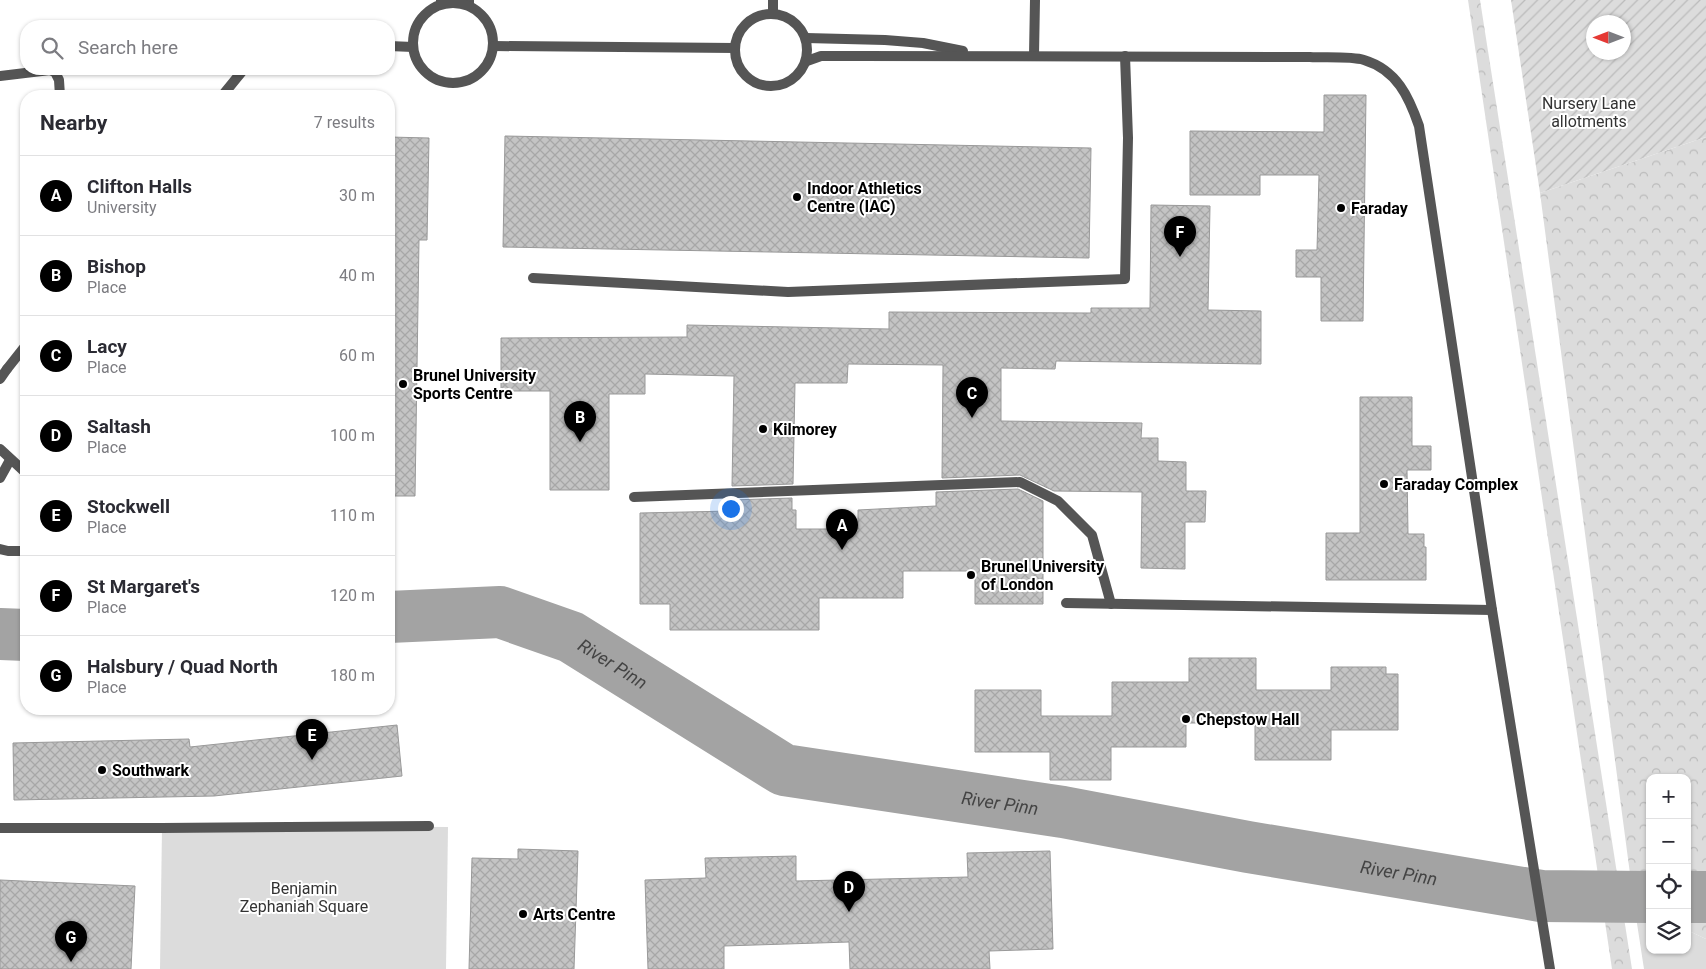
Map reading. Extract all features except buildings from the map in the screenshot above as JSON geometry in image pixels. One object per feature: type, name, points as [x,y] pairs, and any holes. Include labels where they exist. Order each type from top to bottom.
[{"type":"street","points":[[773,0],[773,14]]},
{"type":"street","points":[[1034,55],[1035,0]]},
{"type":"street","points":[[441,2],[469,3],[488,22],[493,36],[494,46],[491,58],[484,70],[465,82],[452,84],[435,80],[424,72],[416,60],[413,36],[419,21],[441,2]]},
{"type":"street","points":[[773,14],[788,17],[800,28],[806,38],[808,52],[801,72],[793,79],[780,86],[763,86],[745,76],[736,60],[735,48],[736,41],[743,27],[760,15],[773,14]]},
{"type":"street","points":[[806,38],[924,43],[983,55]]},
{"type":"street","points":[[395,46],[413,46]]},
{"type":"street","points":[[494,46],[735,48]]},
{"type":"street","points":[[806,61],[821,56],[983,55],[1363,59],[1390,74],[1406,93],[1419,126],[1492,610],[1550,969]]},
{"type":"street","points":[[533,278],[788,292],[1125,279],[1128,138],[1125,56]]},
{"type":"street","points":[[0,76],[20,74]]},
{"type":"street","points":[[57,75],[60,90]]},
{"type":"street","points":[[227,90],[239,75]]},
{"type":"street","points":[[0,379],[20,353]]},
{"type":"street","points":[[0,449],[20,468]]},
{"type":"street","points":[[0,478],[10,460]]},
{"type":"street","points":[[634,497],[1020,482],[1058,501],[1092,535],[1111,604]]},
{"type":"street","points":[[0,549],[20,551]]},
{"type":"street","points":[[1066,603],[1492,610]]},
{"type":"street","points":[[0,828],[429,826]]},
{"type":"green space","points":[[1468,0],[1480,0],[1632,969],[1612,969]]},
{"type":"green space","name":"Nursery Lane allotments","points":[[1511,0],[1706,0],[1706,137],[1540,193]]},
{"type":"green space","points":[[1706,137],[1706,939],[1691,932],[1691,774],[1646,774],[1646,910],[1634,904],[1540,193]]},
{"type":"green space","name":"Benjamin Zephaniah Square","points":[[448,827],[446,969],[160,969],[162,828]]},
{"type":"green space","points":[[1634,904],[1646,910],[1646,954],[1691,954],[1691,932],[1706,939],[1706,969],[1644,969]]},
{"type":"waterway","name":"River Pinn","points":[[395,617],[500,612],[571,637],[784,770],[1063,812],[1248,847],[1541,896],[1646,897]]},
{"type":"waterway","name":"River Pinn","points":[[0,634],[20,635]]},
{"type":"waterway","name":"River Pinn","points":[[1691,897],[1706,897]]},
{"type":"place","name":"Indoor Athletics Centre (IAC)","points":[[797,197]]},
{"type":"place","name":"Faraday","points":[[1341,208]]},
{"type":"place","name":"St Margaret's","points":[[1180,257]]},
{"type":"place","name":"Brunel University Sports Centre","points":[[403,384]]},
{"type":"place","name":"Lacy","points":[[972,418]]},
{"type":"place","name":"Kilmorey","points":[[763,429]]},
{"type":"place","name":"Bishop","points":[[580,442]]},
{"type":"place","name":"Faraday Complex","points":[[1384,484]]},
{"type":"place","name":"Clifton Halls","points":[[842,550]]},
{"type":"place","name":"Brunel University of London","points":[[971,575]]},
{"type":"place","name":"Chepstow Hall","points":[[1186,719]]},
{"type":"place","name":"Stockwell","points":[[312,760]]},
{"type":"place","name":"Southwark","points":[[102,770]]},
{"type":"place","name":"Saltash","points":[[849,912]]},
{"type":"place","name":"Arts Centre","points":[[523,914]]},
{"type":"place","name":"Halsbury / Quad North","points":[[71,962]]}]
